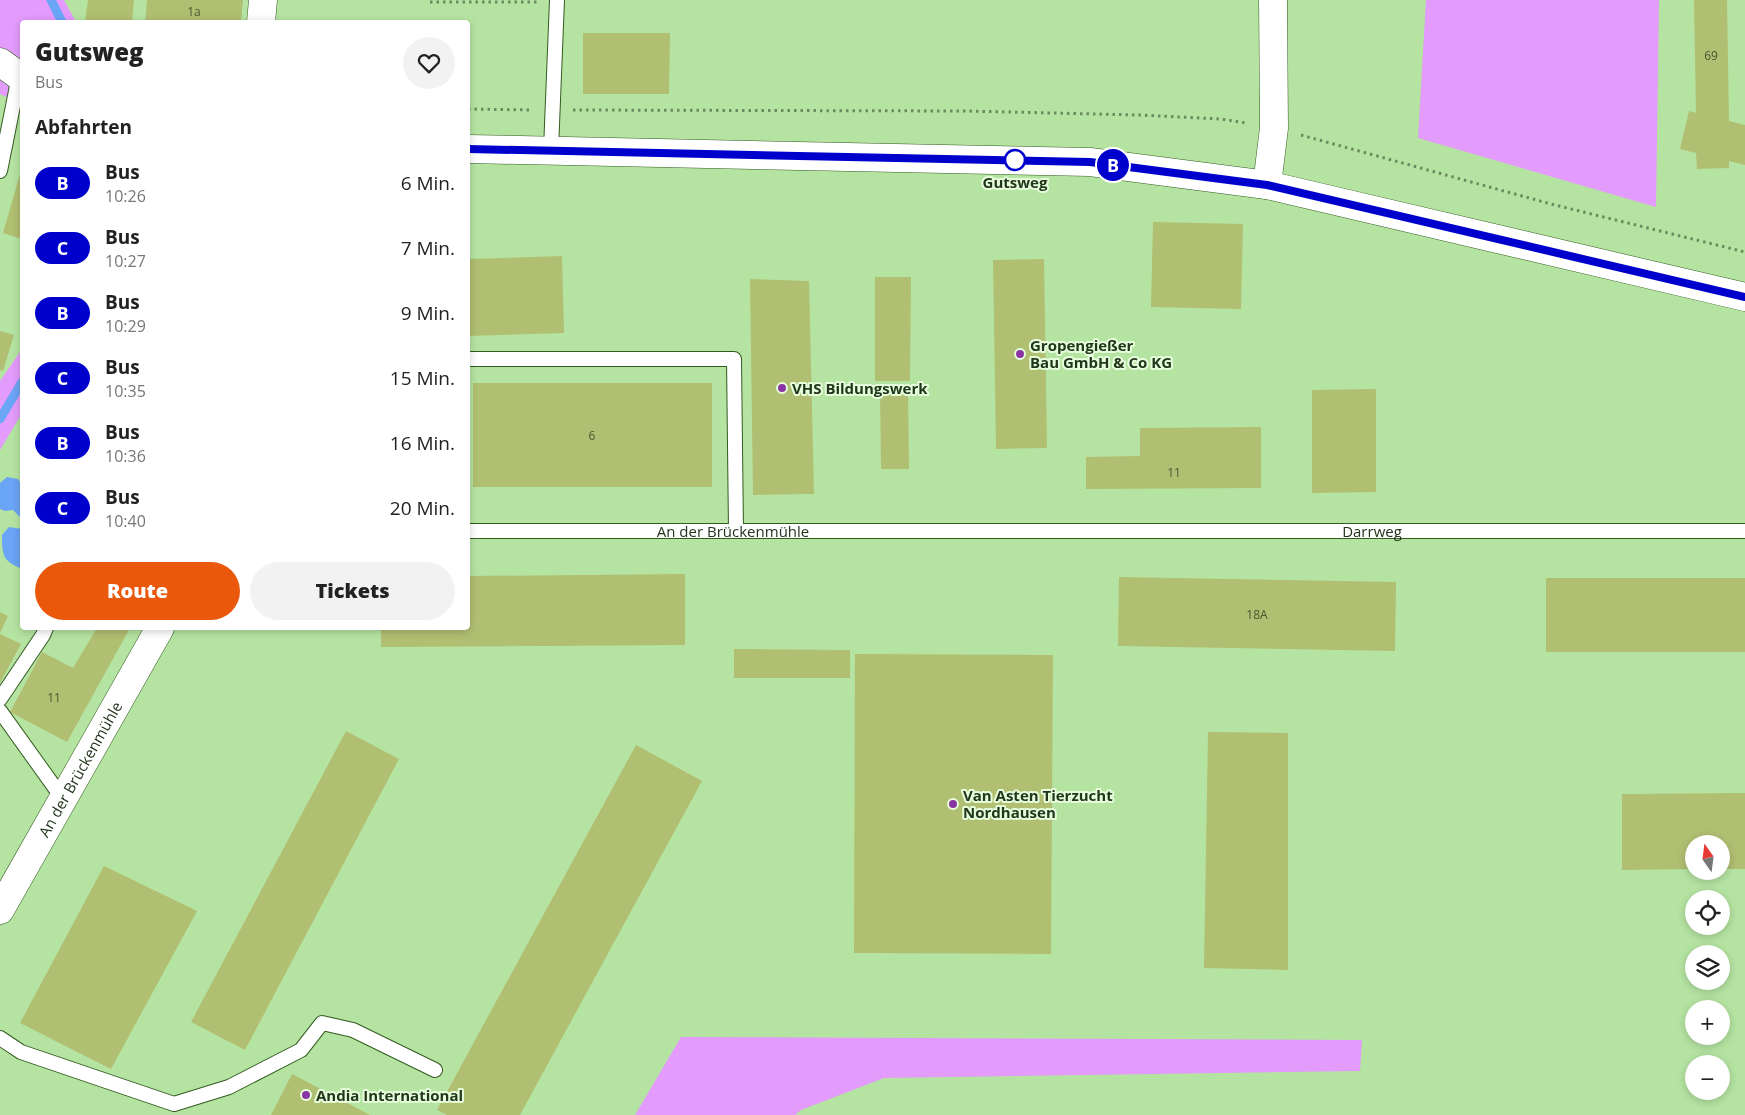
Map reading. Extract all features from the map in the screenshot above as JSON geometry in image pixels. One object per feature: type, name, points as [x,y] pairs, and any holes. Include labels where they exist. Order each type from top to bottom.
[{"type":"street","points":[[261,20],[262,0]]},
{"type":"street","points":[[1267,185],[1274,128],[1273,0]]},
{"type":"street","points":[[470,149],[1090,162],[1267,185],[1745,297]]},
{"type":"street","name":"An der Brückenmühle","points":[[0,910],[159,630]]},
{"type":"lane","points":[[551,150],[557,1]]},
{"type":"lane","points":[[0,170],[14,72]]},
{"type":"lane","points":[[470,360],[734,359],[736,531]]},
{"type":"lane","name":"An der Brückenmühle","points":[[470,531],[1000,531]]},
{"type":"lane","name":"Darrweg","points":[[1000,531],[1745,531]]},
{"type":"lane","points":[[0,699],[45,630]]},
{"type":"lane","points":[[0,711],[63,799]]},
{"type":"lane","points":[[0,1038],[21,1052],[174,1104],[228,1087],[302,1050],[322,1023],[353,1030],[435,1070]]},
{"type":"path","points":[[430,2],[557,1]]},
{"type":"shaded area","points":[[0,0],[64,0],[75,20],[20,20],[20,103],[0,94]]},
{"type":"shaded area","points":[[1426,0],[1659,0],[1656,207],[1418,138]]},
{"type":"shaded area","points":[[20,352],[20,416],[0,450],[0,381]]},
{"type":"shaded area","points":[[681,1037],[1362,1040],[1360,1071],[884,1078],[801,1110],[795,1115],[635,1115]]},
{"type":"water","points":[[7,477],[18,479],[20,482],[20,517],[13,510],[5,511],[0,509],[0,483]]},
{"type":"water","points":[[9,527],[20,529],[20,568],[5,557],[2,548],[2,535]]},
{"type":"building","points":[[88,0],[134,0],[132,20],[85,20]]},
{"type":"building","points":[[147,0],[243,0],[241,20],[145,20]]},
{"type":"building","points":[[1694,0],[1727,0],[1729,121],[1745,125],[1745,165],[1729,161],[1729,168],[1697,169],[1696,153],[1680,149],[1689,111],[1696,113]]},
{"type":"building","points":[[583,33],[670,33],[669,94],[583,94]]},
{"type":"building","points":[[20,174],[20,238],[3,233]]},
{"type":"building","points":[[1153,222],[1243,224],[1241,309],[1151,307]]},
{"type":"building","points":[[562,256],[564,333],[470,336],[470,259]]},
{"type":"building","name":"Gropengießer Bau GmbH & Co KG","points":[[1044,259],[1047,448],[996,449],[993,260]]},
{"type":"building","points":[[875,277],[911,277],[910,381],[875,381]]},
{"type":"building","name":"VHS Bildungswerk","points":[[750,279],[809,281],[814,494],[753,495]]},
{"type":"building","points":[[0,331],[14,335],[3,371],[0,370]]},
{"type":"building","points":[[473,383],[712,383],[712,487],[473,487]]},
{"type":"building","points":[[1376,389],[1376,492],[1312,493],[1312,390]]},
{"type":"building","points":[[880,390],[908,390],[909,469],[881,469]]},
{"type":"building","points":[[1261,427],[1261,488],[1086,489],[1086,457],[1140,456],[1140,428]]},
{"type":"building","points":[[685,574],[685,645],[381,647],[381,630],[470,630],[470,576]]},
{"type":"building","points":[[1119,577],[1396,582],[1395,651],[1118,646]]},
{"type":"building","points":[[1546,578],[1745,578],[1745,652],[1546,652]]},
{"type":"building","points":[[0,612],[8,616],[0,633]]},
{"type":"building","points":[[96,630],[129,630],[67,742],[10,712],[42,652],[73,668]]},
{"type":"building","points":[[0,634],[21,644],[0,683]]},
{"type":"building","points":[[734,649],[850,650],[850,678],[734,678]]},
{"type":"building","name":"Van Asten Tierzucht Nordhausen","points":[[855,654],[1053,655],[1051,954],[854,953]]},
{"type":"building","points":[[346,731],[399,759],[245,1050],[191,1022]]},
{"type":"building","points":[[1208,732],[1288,733],[1288,970],[1204,968]]},
{"type":"building","points":[[636,745],[702,781],[520,1115],[447,1115],[437,1110]]},
{"type":"building","points":[[1745,793],[1745,869],[1730,869],[1730,835],[1685,835],[1685,869],[1622,870],[1622,794]]},
{"type":"building","points":[[104,866],[197,911],[111,1069],[20,1023]]},
{"type":"building","name":"Andia International","points":[[292,1074],[370,1115],[271,1115]]},
{"type":"waterway","points":[[51,0],[61,20]]},
{"type":"waterway","points":[[0,419],[20,385]]},
{"type":"bus line","name":"B","points":[[470,149],[1090,162],[1267,185],[1745,297]]},
{"type":"place","name":"Gutsweg","points":[[1015,160]]},
{"type":"place","name":"Gropengießer Bau GmbH & Co KG","points":[[1020,354]]},
{"type":"place","name":"VHS Bildungswerk","points":[[782,388]]},
{"type":"place","name":"Van Asten Tierzucht Nordhausen","points":[[953,804]]},
{"type":"place","name":"Andia International","points":[[306,1095]]}]
